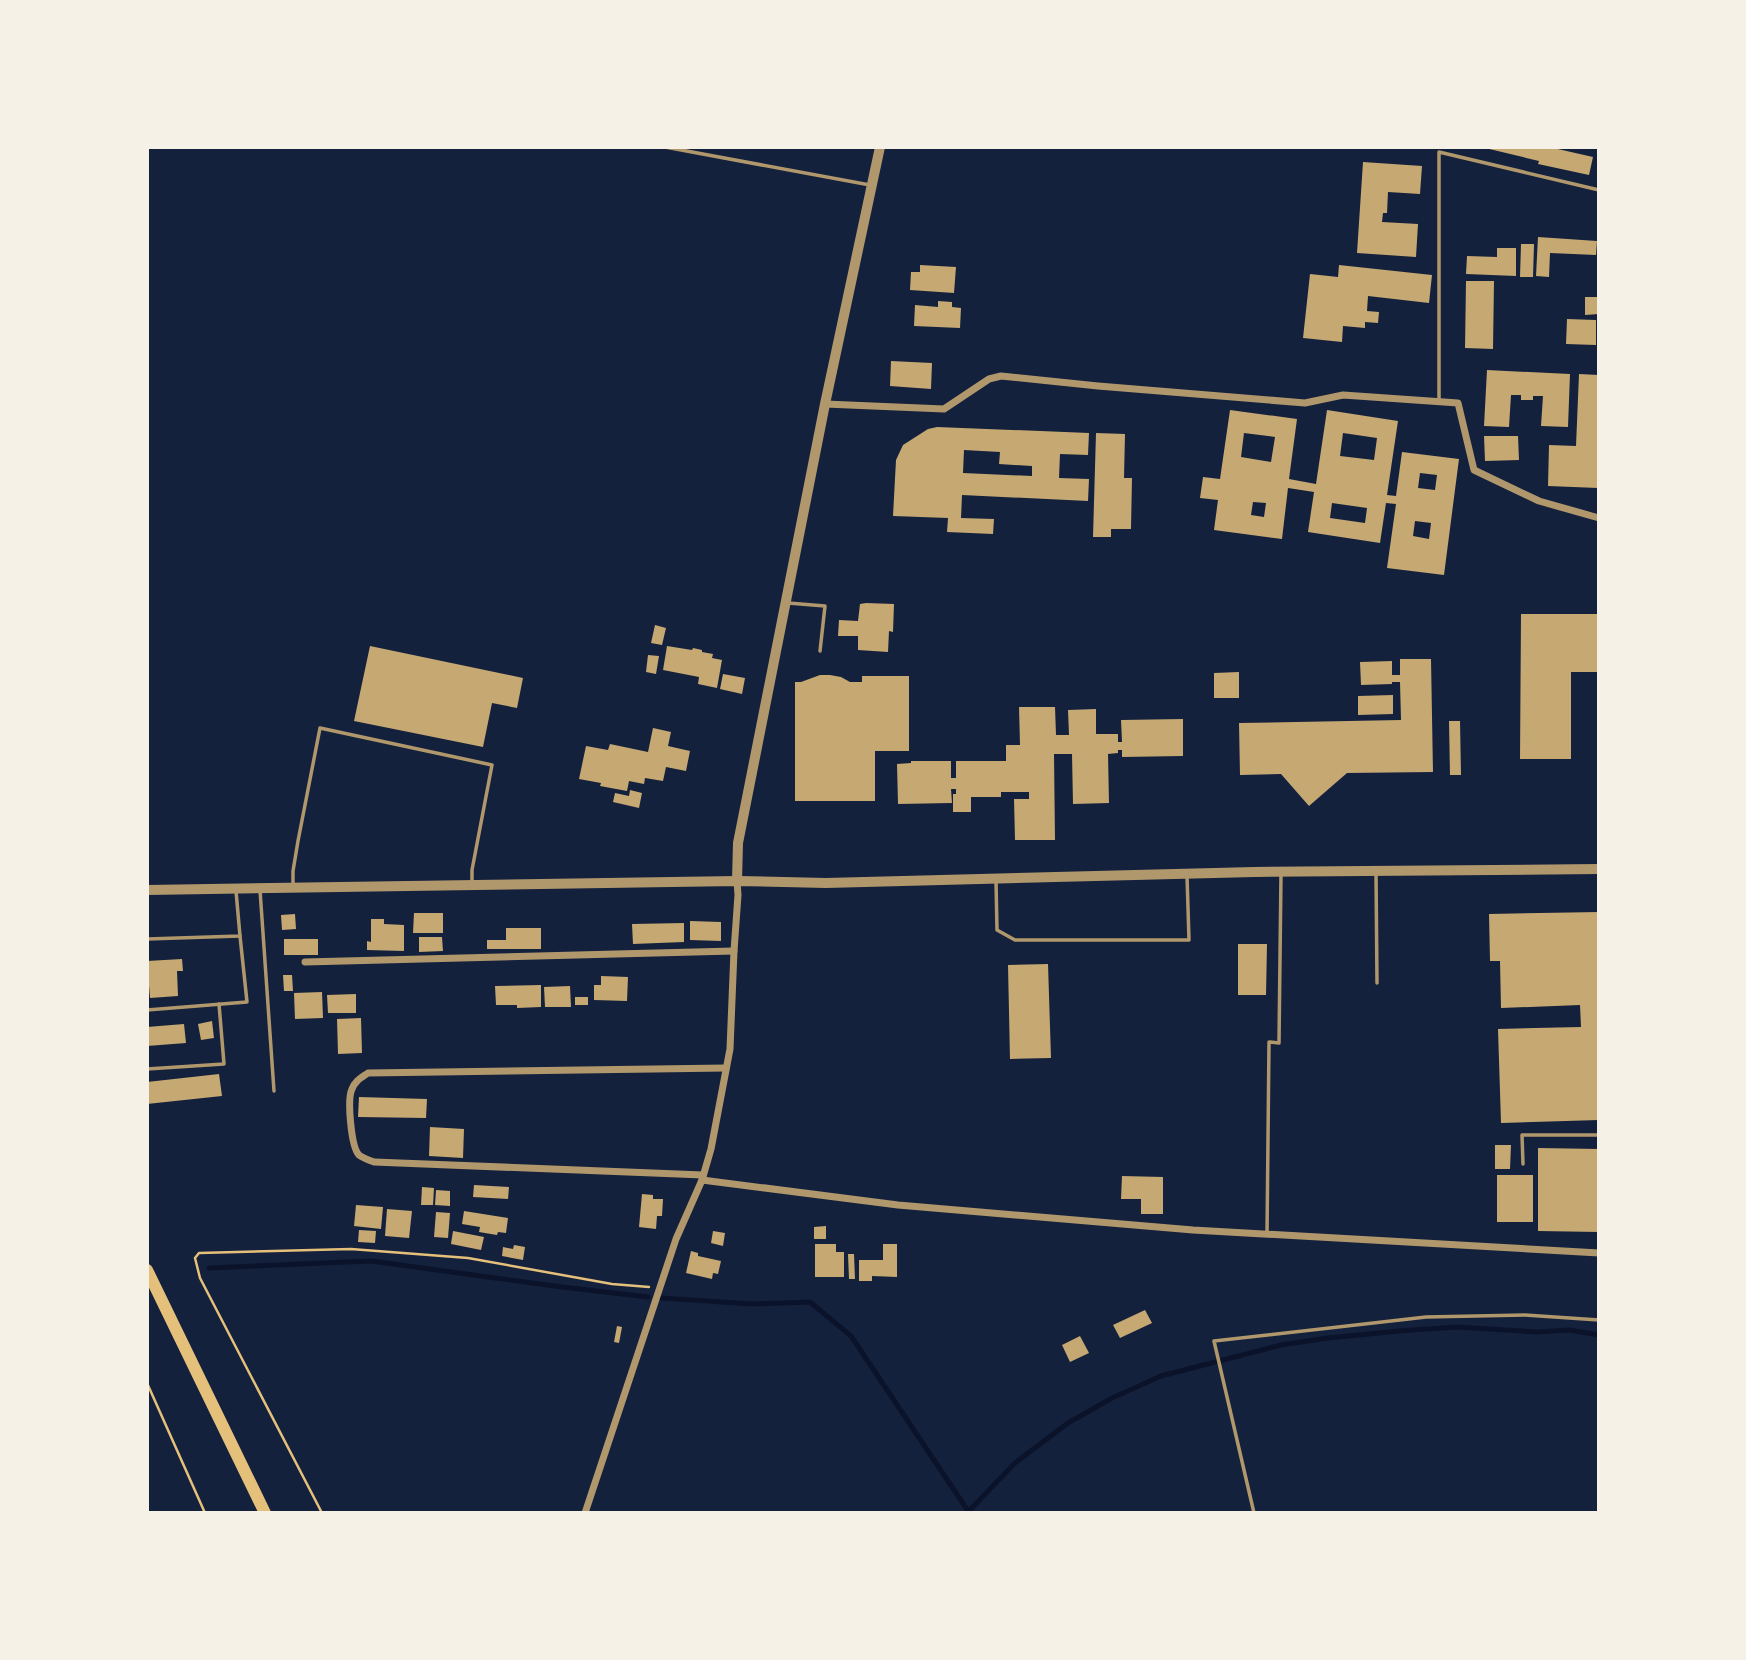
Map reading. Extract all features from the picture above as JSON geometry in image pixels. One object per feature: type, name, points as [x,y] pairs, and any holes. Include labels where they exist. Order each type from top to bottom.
[{"type":"highway","points":[[147,1270],[265,1513]]},
{"type":"street","points":[[585,1513],[676,1238],[703,1178],[711,1150],[730,1049],[738,843],[825,404],[880,147]]},
{"type":"street","points":[[825,404],[944,409],[989,379],[1002,376],[1305,403],[1343,395],[1458,403],[1474,470],[1539,501],[1599,518]]},
{"type":"street","points":[[147,890],[737,881],[826,883],[1376,870],[1599,869]]},
{"type":"street","points":[[305,962],[734,951]]},
{"type":"street","points":[[726,1068],[368,1073],[355,1082],[350,1091],[354,1147],[360,1156],[374,1162],[703,1178],[898,1205],[1193,1230],[1599,1253]]},
{"type":"lane","points":[[665,147],[873,185]]},
{"type":"lane","points":[[1439,401],[1439,152],[1599,190]]},
{"type":"lane","points":[[786,603],[825,606],[820,651]]},
{"type":"lane","points":[[293,888],[298,841],[320,728],[492,765],[472,870],[472,885]]},
{"type":"lane","points":[[1376,870],[1377,983]]},
{"type":"lane","points":[[1267,1234],[1269,1042],[1279,1043],[1281,872]]},
{"type":"lane","points":[[996,878],[997,930],[1014,940],[1189,940],[1187,874]]},
{"type":"lane","points":[[147,1010],[247,1002],[236,888]]},
{"type":"lane","points":[[260,888],[274,1091]]},
{"type":"lane","points":[[147,939],[240,936]]},
{"type":"lane","points":[[147,1069],[224,1064],[219,1004]]},
{"type":"lane","points":[[1523,1164],[1522,1135],[1599,1135]]},
{"type":"lane","points":[[1254,1513],[1214,1341],[1426,1317],[1525,1315],[1599,1320]]},
{"type":"path","points":[[322,1513],[200,1278],[195,1258],[199,1253],[351,1249],[468,1258],[612,1284],[659,1288]]},
{"type":"path","points":[[147,1383],[205,1513]]},
{"type":"building","points":[[1481,147],[1549,147],[1593,157],[1589,175],[1538,164],[1539,161]]},
{"type":"building","points":[[1363,162],[1422,166],[1420,194],[1388,192],[1387,213],[1383,213],[1382,222],[1418,224],[1416,257],[1357,253]]},
{"type":"building","points":[[1538,237],[1597,241],[1596,255],[1550,253],[1549,277],[1536,276]]},
{"type":"building","points":[[1521,244],[1534,244],[1533,277],[1520,277]]},
{"type":"building","points":[[1497,248],[1516,248],[1516,276],[1466,274],[1467,256],[1497,257]]},
{"type":"building","points":[[920,265],[956,267],[954,293],[910,290],[911,272],[920,272]]},
{"type":"building","points":[[1339,265],[1432,275],[1429,303],[1368,296],[1367,311],[1379,312],[1378,323],[1365,322],[1365,328],[1343,326],[1342,342],[1303,338],[1310,274],[1338,277]]},
{"type":"building","points":[[1466,281],[1494,281],[1493,349],[1465,348]]},
{"type":"building","points":[[1585,297],[1599,297],[1599,314],[1585,315]]},
{"type":"building","points":[[938,301],[952,302],[952,307],[961,308],[960,328],[914,326],[915,305],[938,307]]},
{"type":"building","points":[[1567,319],[1596,320],[1596,345],[1566,344]]},
{"type":"building","points":[[891,361],[932,363],[931,389],[890,386]]},
{"type":"building","points":[[1487,370],[1570,374],[1568,427],[1541,426],[1543,396],[1533,396],[1533,400],[1521,400],[1521,395],[1511,395],[1509,427],[1484,426]]},
{"type":"building","points":[[1579,374],[1599,375],[1598,488],[1548,486],[1549,445],[1576,446]]},
{"type":"building","points":[[1230,410],[1297,419],[1289,479],[1316,484],[1327,410],[1398,421],[1387,495],[1396,496],[1402,452],[1459,459],[1444,575],[1387,568],[1396,504],[1386,503],[1380,543],[1308,532],[1314,492],[1288,488],[1282,539],[1214,530],[1218,500],[1200,498],[1203,477],[1220,479]],"holes":[[[1244,433],[1275,437],[1271,462],[1241,457]],[[1343,433],[1377,438],[1374,460],[1340,456]],[[1420,473],[1437,475],[1435,490],[1418,488]],[[1253,502],[1266,503],[1264,517],[1251,515]],[[1332,503],[1367,508],[1365,523],[1330,518]],[[1415,521],[1431,523],[1429,539],[1413,536]]]},
{"type":"building","points":[[937,427],[1089,433],[1088,455],[1060,454],[1059,478],[1089,479],[1088,501],[962,495],[961,518],[994,519],[993,534],[947,532],[948,518],[893,516],[896,460],[903,445],[928,429]],"holes":[[[964,450],[1000,452],[999,464],[1032,466],[1032,476],[963,473]]]},
{"type":"building","points":[[1096,433],[1125,434],[1124,478],[1132,478],[1131,529],[1111,529],[1111,537],[1093,537]]},
{"type":"building","points":[[1484,436],[1518,436],[1519,460],[1485,461]]},
{"type":"building","points":[[860,604],[894,604],[893,632],[889,631],[888,652],[858,650],[858,636],[838,636],[839,620],[858,621]]},
{"type":"building","points":[[1521,614],[1599,614],[1599,672],[1571,672],[1571,759],[1520,759]]},
{"type":"building","points":[[655,625],[666,628],[662,645],[651,643]]},
{"type":"building","points":[[370,646],[523,678],[517,708],[492,703],[483,747],[354,721]]},
{"type":"building","points":[[667,646],[702,650],[713,654],[712,658],[722,660],[717,688],[698,684],[699,677],[663,670]]},
{"type":"building","points":[[648,655],[659,656],[656,674],[646,672]]},
{"type":"building","points":[[1400,659],[1431,659],[1433,772],[1347,773],[1309,806],[1281,774],[1240,775],[1239,723],[1401,720],[1400,682],[1361,685],[1360,662],[1392,661],[1392,675],[1400,675]]},
{"type":"building","points":[[1239,672],[1239,698],[1214,698],[1214,673]]},
{"type":"building","points":[[723,674],[745,678],[742,694],[720,689]]},
{"type":"building","points":[[820,675],[841,677],[850,682],[862,682],[862,676],[909,676],[909,751],[875,751],[875,801],[795,801],[795,682]]},
{"type":"building","points":[[1393,695],[1393,714],[1358,715],[1358,696]]},
{"type":"building","points":[[1019,707],[1055,707],[1056,735],[1069,735],[1068,710],[1096,709],[1096,734],[1118,734],[1118,742],[1122,742],[1121,720],[1183,719],[1183,756],[1122,757],[1122,750],[1108,754],[1109,803],[1073,804],[1072,754],[1054,754],[1055,840],[1015,840],[1014,799],[1029,799],[1029,792],[1001,792],[1001,797],[971,797],[971,812],[953,812],[953,794],[956,794],[956,789],[951,789],[952,803],[898,804],[897,764],[911,761],[951,761],[951,778],[956,778],[956,761],[1006,761],[1006,745],[1020,745]]},
{"type":"building","points":[[1449,721],[1460,721],[1461,775],[1450,775]]},
{"type":"building","points":[[653,728],[671,732],[668,746],[690,751],[686,771],[666,767],[663,781],[645,778],[644,784],[629,781],[627,791],[579,779],[586,746],[608,750],[610,744],[648,752]]},
{"type":"building","points":[[630,790],[642,793],[639,808],[613,802],[615,793],[629,796]]},
{"type":"building","points":[[1599,912],[1599,1120],[1501,1123],[1498,1029],[1581,1027],[1580,1005],[1501,1008],[1500,961],[1490,961],[1489,914]]},
{"type":"building","points":[[414,913],[443,913],[443,933],[413,933]]},
{"type":"building","points":[[295,914],[296,929],[282,930],[281,915]]},
{"type":"building","points":[[371,919],[384,919],[384,924],[404,925],[404,951],[367,950],[367,941],[371,942]]},
{"type":"building","points":[[690,921],[721,922],[721,941],[690,940]]},
{"type":"building","points":[[684,923],[684,942],[633,944],[632,924]]},
{"type":"building","points":[[506,928],[541,928],[541,949],[487,949],[487,940],[506,940]]},
{"type":"building","points":[[419,937],[442,937],[443,951],[419,952]]},
{"type":"building","points":[[284,939],[318,939],[318,955],[284,955]]},
{"type":"building","points":[[1238,944],[1267,944],[1266,995],[1238,995]]},
{"type":"building","points":[[182,959],[183,971],[177,971],[178,996],[150,998],[147,961]]},
{"type":"building","points":[[1048,964],[1051,1058],[1010,1059],[1008,965]]},
{"type":"building","points":[[283,975],[292,975],[293,991],[284,991]]},
{"type":"building","points":[[601,976],[628,977],[627,1001],[594,1000],[594,985],[601,985]]},
{"type":"building","points":[[541,985],[541,1007],[496,1005],[495,986]]},
{"type":"building","points":[[570,986],[571,1007],[545,1007],[544,987]]},
{"type":"building","points":[[322,992],[323,1018],[295,1019],[294,993]]},
{"type":"building","points":[[356,994],[356,1013],[328,1013],[327,995]]},
{"type":"building","points":[[575,997],[588,997],[588,1005],[575,1005]]},
{"type":"building","points":[[361,1018],[362,1053],[338,1054],[337,1019]]},
{"type":"building","points":[[212,1021],[214,1038],[201,1040],[198,1024]]},
{"type":"building","points":[[184,1024],[186,1043],[147,1046],[147,1027]]},
{"type":"building","points":[[219,1074],[222,1096],[147,1104],[147,1082]]},
{"type":"building","points":[[359,1097],[427,1099],[426,1118],[358,1117]]},
{"type":"building","points":[[430,1127],[464,1129],[463,1158],[429,1156]]},
{"type":"building","points":[[1495,1145],[1511,1145],[1510,1169],[1495,1169]]},
{"type":"building","points":[[1538,1148],[1599,1149],[1599,1232],[1538,1231]]},
{"type":"building","points":[[1497,1175],[1533,1175],[1533,1222],[1497,1222]]},
{"type":"building","points":[[1122,1176],[1163,1177],[1163,1214],[1141,1214],[1141,1199],[1121,1199]]},
{"type":"building","points":[[474,1185],[509,1187],[508,1199],[473,1197]]},
{"type":"building","points":[[422,1187],[434,1188],[433,1205],[421,1205]]},
{"type":"building","points":[[436,1190],[450,1191],[450,1206],[435,1205]]},
{"type":"building","points":[[642,1194],[653,1195],[653,1199],[663,1199],[662,1216],[657,1216],[656,1229],[639,1227]]},
{"type":"building","points":[[356,1205],[383,1207],[381,1229],[354,1226]]},
{"type":"building","points":[[387,1209],[412,1211],[409,1238],[385,1236]]},
{"type":"building","points":[[464,1211],[508,1218],[506,1233],[498,1232],[497,1235],[479,1232],[480,1227],[462,1224]]},
{"type":"building","points":[[436,1212],[450,1213],[448,1238],[434,1237]]},
{"type":"building","points":[[826,1226],[826,1239],[814,1239],[814,1227]]},
{"type":"building","points":[[359,1230],[376,1231],[375,1243],[358,1242]]},
{"type":"building","points":[[453,1231],[484,1237],[481,1250],[451,1244]]},
{"type":"building","points":[[713,1231],[725,1233],[723,1246],[711,1243]]},
{"type":"building","points":[[815,1244],[836,1244],[836,1252],[844,1252],[844,1277],[815,1277]]},
{"type":"building","points":[[883,1244],[897,1244],[897,1277],[872,1276],[872,1281],[859,1281],[859,1260],[883,1260]]},
{"type":"building","points":[[514,1245],[525,1247],[523,1260],[502,1256],[503,1247],[513,1249]]},
{"type":"building","points":[[691,1251],[698,1253],[698,1256],[721,1261],[718,1274],[713,1273],[712,1279],[686,1273]]},
{"type":"building","points":[[848,1254],[854,1254],[855,1279],[849,1279]]},
{"type":"building","points":[[1145,1310],[1152,1323],[1120,1338],[1113,1325]]},
{"type":"building","points":[[617,1326],[622,1327],[619,1343],[614,1342]]},
{"type":"building","points":[[1080,1336],[1089,1353],[1070,1362],[1062,1345]]},
{"type":"waterway","points":[[209,1268],[371,1261],[648,1297]]},
{"type":"waterway","points":[[662,1298],[752,1304],[810,1302],[851,1336],[968,1511]]},
{"type":"waterway","points":[[967,1513],[1015,1463],[1068,1423],[1112,1398],[1161,1376],[1281,1345],[1399,1331],[1457,1327],[1538,1332],[1569,1330],[1599,1335]]}]
